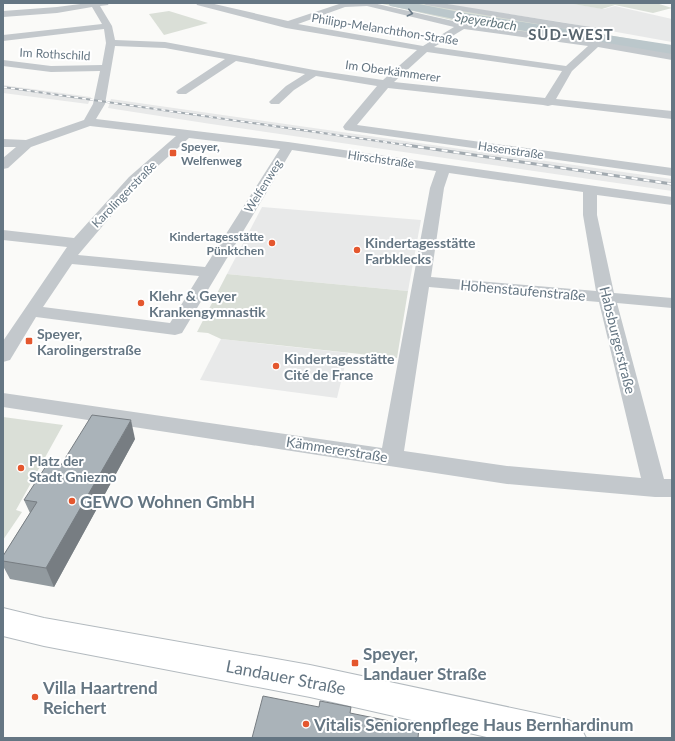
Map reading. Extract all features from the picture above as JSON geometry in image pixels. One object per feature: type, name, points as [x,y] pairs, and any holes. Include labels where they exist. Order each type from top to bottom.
[{"type":"main road","name":"Landauer Straße","points":[[3,622],[44,632],[310,681],[568,738]]},
{"type":"street","points":[[3,14],[105,3]]},
{"type":"street","name":"Philipp-Melanchthon-Straße","points":[[200,3],[286,25],[424,49],[568,69]]},
{"type":"street","points":[[426,3],[609,33]]},
{"type":"street","points":[[3,165],[27,144],[89,122],[99,104],[111,43],[108,26],[94,4]]},
{"type":"street","points":[[222,9],[245,4]]},
{"type":"street","points":[[286,25],[341,4],[367,4],[462,26],[596,44],[672,57]]},
{"type":"street","points":[[3,38],[108,26]]},
{"type":"street","points":[[385,84],[424,49],[462,26]]},
{"type":"street","name":"Im Oberkämmerer","points":[[111,43],[165,45],[314,73],[385,84],[672,116]]},
{"type":"street","points":[[548,103],[568,69],[596,44]]},
{"type":"street","points":[[182,92],[234,58]]},
{"type":"street","name":"Im Rothschild","points":[[3,63],[51,69],[106,68]]},
{"type":"street","points":[[275,102],[290,88],[314,73]]},
{"type":"street","name":"Hasenstraße","points":[[385,84],[350,127],[672,172]]},
{"type":"street","name":"Hirschstraße","points":[[89,122],[288,146],[672,201]]},
{"type":"street","name":"Karolingerstraße","points":[[3,356],[31,311],[78,243],[134,180],[186,134]]},
{"type":"street","points":[[3,143],[27,144]]},
{"type":"street","name":"Welfenweg","points":[[31,311],[175,329],[288,146]]},
{"type":"street","points":[[392,457],[437,188],[444,168]]},
{"type":"street","name":"Habsburgerstraße","points":[[590,190],[590,215],[606,296],[664,488]]},
{"type":"street","points":[[3,235],[78,243]]},
{"type":"street","points":[[68,259],[210,272]]},
{"type":"street","name":"Hohenstaufenstraße","points":[[422,281],[672,303]]},
{"type":"street","name":"Kämmererstraße","points":[[3,400],[392,457],[507,476],[664,488]]},
{"type":"shaded area","points":[[378,3],[421,3],[672,46],[672,55],[469,24]]},
{"type":"shaded area","points":[[434,3],[567,3],[604,9],[615,6],[672,19],[672,42],[561,22]]},
{"type":"shaded area","points":[[567,3],[656,3],[672,8],[653,13],[615,5],[602,9]]},
{"type":"shaded area","points":[[169,11],[208,23],[164,35],[149,14]]},
{"type":"shaded area","points":[[3,85],[91,97],[88,104],[3,93]]},
{"type":"shaded area","points":[[111,99],[672,179],[672,191],[108,108]]},
{"type":"shaded area","name":"Kindertagesstätte Farbklecks","points":[[262,207],[421,220],[408,291],[227,274]]},
{"type":"shaded area","points":[[227,274],[408,291],[397,358],[221,339],[208,333],[197,332]]},
{"type":"shaded area","name":"Kindertagesstätte Cité de France","points":[[221,339],[348,353],[337,398],[200,380]]},
{"type":"shaded area","name":"Platz der Stadt Gniezno","points":[[3,417],[63,425],[16,510],[22,512],[3,540]]},
{"type":"building","points":[[92,415],[131,420],[46,568],[3,561],[3,556],[37,502],[24,500],[48,463],[61,465]]},
{"type":"building","points":[[263,696],[319,707],[320,701],[351,707],[350,713],[419,727],[418,738],[252,738]]},
{"type":"waterway","name":"Speyerbach","points":[[395,3],[429,11],[498,23],[603,38],[672,50]]},
{"type":"railway","points":[[3,87],[413,146]]},
{"type":"railway","points":[[406,145],[672,184]]},
{"type":"place","name":"Speyer, Welfenweg","points":[[173,153]]},
{"type":"place","name":"Kindertagesstätte Pünktchen","points":[[272,243]]},
{"type":"place","name":"Kindertagesstätte Farbklecks","points":[[357,250]]},
{"type":"place","name":"Klehr & Geyer Krankengymnastik","points":[[141,303]]},
{"type":"place","name":"Speyer, Karolingerstraße","points":[[29,341]]},
{"type":"place","name":"Kindertagesstätte Cité de France","points":[[276,366]]},
{"type":"place","name":"Platz der Stadt Gniezno","points":[[21,468]]},
{"type":"place","name":"GEWO Wohnen GmbH","points":[[72,501]]},
{"type":"place","name":"Speyer, Landauer Straße","points":[[355,663]]},
{"type":"place","name":"Villa Haartrend Reichert","points":[[35,697]]},
{"type":"place","name":"Vitalis Seniorenpflege Haus Bernhardinum","points":[[306,724]]},
{"type":"district","name":"SÜD-WEST","points":[[571,34]]}]
